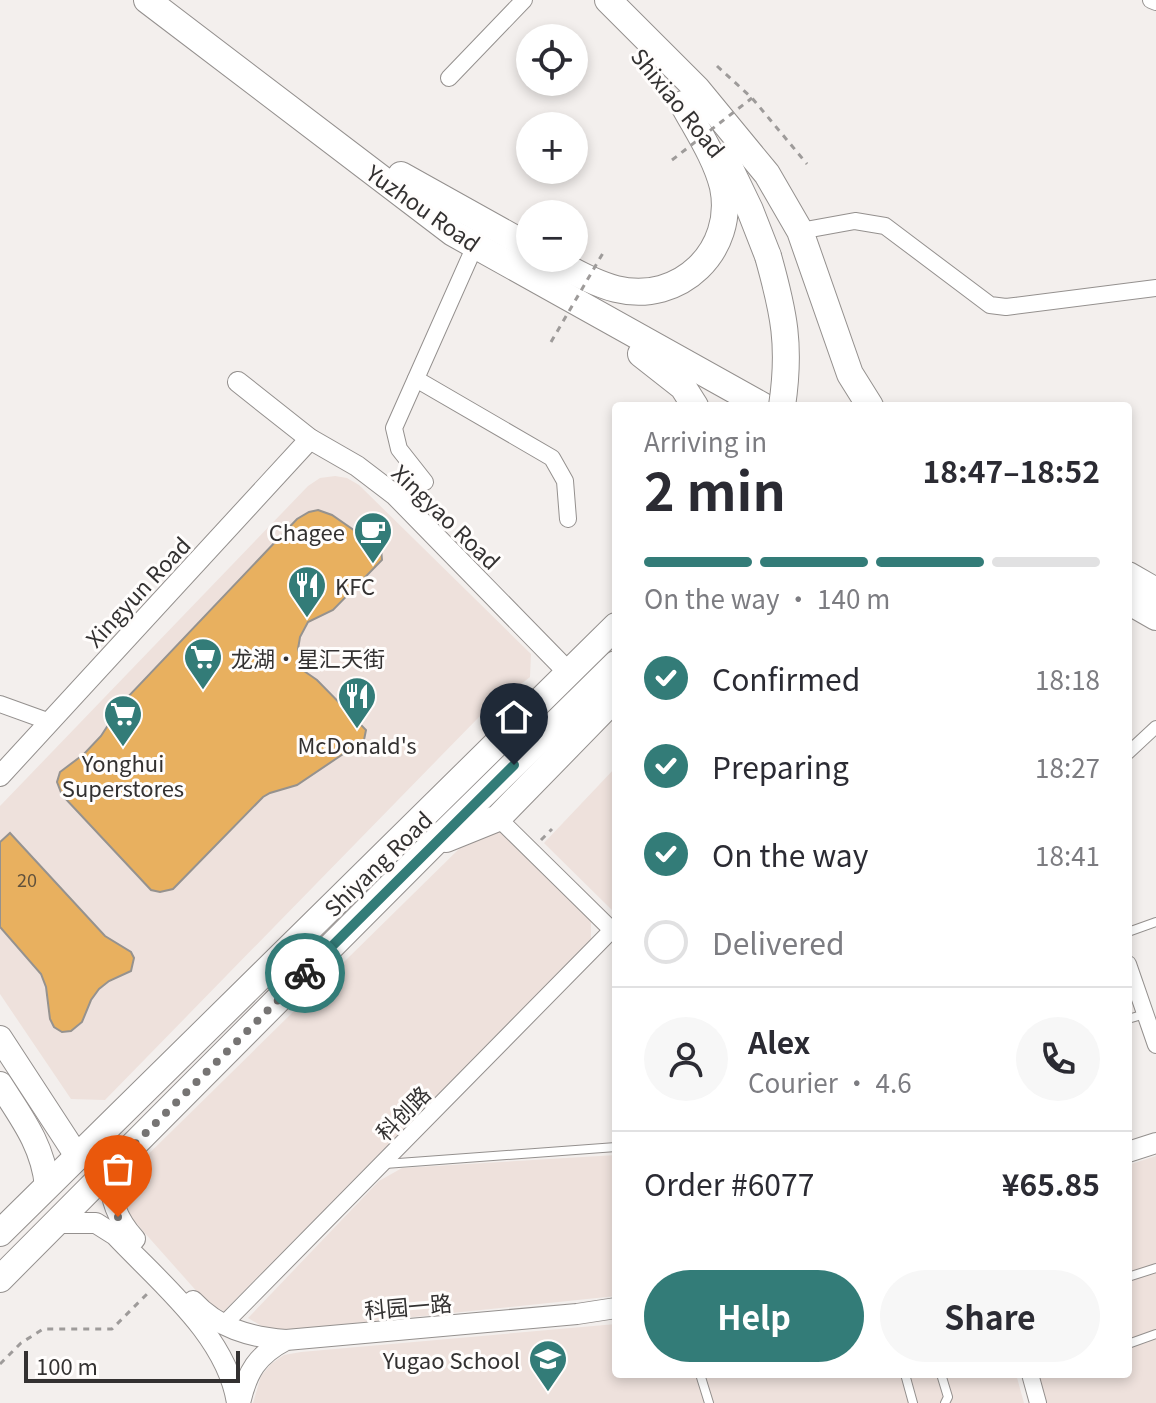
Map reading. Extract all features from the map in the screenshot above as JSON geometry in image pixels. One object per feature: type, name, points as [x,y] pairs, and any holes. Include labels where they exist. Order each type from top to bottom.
[{"type":"main road","name":"Yuzhou Road","points":[[147,0],[464,241],[756,402]]},
{"type":"main road","points":[[160,0],[198,40]]},
{"type":"main road","name":"Shixiao Road","points":[[595,0],[727,160],[768,256],[784,315],[787,370],[783,402]]},
{"type":"main road","points":[[608,0],[697,89],[767,174],[800,231],[850,374],[868,402]]},
{"type":"main road","points":[[575,272],[616,289],[639,292],[661,289],[698,271],[713,253],[725,212],[723,186],[714,162],[683,104]]},
{"type":"main road","points":[[294,113],[466,214],[516,240]]},
{"type":"main road","points":[[464,241],[529,290],[652,360],[683,387],[692,402]]},
{"type":"main road","points":[[1132,577],[1156,591]]},
{"type":"main road","points":[[1132,603],[1156,617]]},
{"type":"main road","name":"Shiyang Road","points":[[0,1233],[612,630]]},
{"type":"main road","name":"Shiyang Road","points":[[0,1279],[612,668]]},
{"type":"main road","points":[[432,845],[498,818],[612,701]]},
{"type":"main road","points":[[0,1038],[77,1156]]},
{"type":"main road","points":[[0,1084],[9,1091],[18,1089],[23,1082],[23,1073]]},
{"type":"main road","points":[[0,1084],[35,1138],[44,1164],[47,1186]]},
{"type":"street","points":[[449,78],[524,0]]},
{"type":"street","points":[[800,231],[855,221],[885,226],[990,305],[1006,307],[1156,288]]},
{"type":"street","points":[[425,482],[399,449],[394,428],[416,379],[464,241]]},
{"type":"street","points":[[416,379],[552,458],[565,481],[568,519]]},
{"type":"street","name":"Xingyao Road","points":[[238,382],[310,439],[357,466],[395,495],[569,673]]},
{"type":"street","name":"Xingyun Road","points":[[0,776],[310,439]]},
{"type":"street","points":[[0,704],[50,722]]},
{"type":"street","points":[[1132,749],[1156,727]]},
{"type":"street","points":[[498,818],[612,930]]},
{"type":"street","name":"科创路","points":[[223,1325],[612,934]]},
{"type":"street","points":[[1132,976],[1156,1045]]},
{"type":"street","points":[[1132,1151],[1156,1143]]},
{"type":"street","name":"科园一路","points":[[108,1171],[113,1208],[123,1226],[203,1312],[223,1325],[257,1338],[286,1340],[612,1309]]},
{"type":"street","points":[[55,1223],[85,1221],[106,1228],[115,1235],[196,1320],[216,1346],[230,1371],[239,1403]]},
{"type":"street","points":[[239,1403],[252,1367],[265,1351],[286,1340]]},
{"type":"street","points":[[1031,1378],[1038,1403]]},
{"type":"lane","points":[[1132,931],[1156,922]]},
{"type":"lane","points":[[1132,1018],[1145,1014]]},
{"type":"lane","points":[[381,1165],[612,1147]]},
{"type":"lane","points":[[1132,1276],[1156,1268]]},
{"type":"lane","points":[[1132,1343],[1156,1334]]},
{"type":"lane","points":[[701,1378],[709,1403]]},
{"type":"lane","points":[[906,1378],[913,1403]]},
{"type":"lane","points":[[942,1378],[948,1397],[945,1403]]},
{"type":"path","points":[[717,66],[752,98],[807,164]]},
{"type":"path","points":[[672,160],[752,98]]},
{"type":"path","points":[[551,342],[603,253]]},
{"type":"path","points":[[0,1364],[21,1343],[43,1329],[112,1329],[159,1282]]},
{"type":"shaded area","name":"龙湖·星汇天街","points":[[335,476],[359,485],[531,654],[530,677],[479,717],[105,1100],[71,1099],[0,994],[0,806],[308,486],[320,478]]},
{"type":"shaded area","points":[[612,771],[612,910],[544,843]]},
{"type":"shaded area","points":[[499,831],[591,922],[591,939],[224,1311],[208,1304],[119,1204],[120,1182],[463,845]]},
{"type":"shaded area","points":[[612,1155],[612,1296],[288,1330],[265,1328],[248,1318],[379,1181],[402,1168]]},
{"type":"shaded area","points":[[1156,1156],[1156,1403],[1043,1403],[1037,1378],[1132,1378],[1132,1164]]},
{"type":"shaded area","points":[[612,1324],[612,1378],[1017,1378],[1024,1403],[253,1403],[261,1376],[271,1364],[284,1355]]},
{"type":"building","name":"龙湖·星汇天街","points":[[318,510],[332,515],[381,549],[382,560],[333,610],[308,622],[298,649],[304,671],[317,680],[366,730],[364,740],[297,785],[263,797],[173,889],[160,892],[151,890],[62,795],[57,782],[60,772],[101,736],[123,702],[297,519]]},
{"type":"building","points":[[10,833],[105,936],[131,952],[134,958],[131,971],[99,989],[82,1022],[71,1031],[62,1032],[54,1027],[41,974],[0,927],[0,842]]},
{"type":"way so far","points":[[118,1217],[113,1208],[108,1171],[305,973]]},
{"type":"place","name":"Chagee","points":[[373,565]]},
{"type":"place","name":"KFC","points":[[307,619]]},
{"type":"place","name":"龙湖·星汇天街","points":[[203,691]]},
{"type":"place","name":"McDonald's","points":[[357,730]]},
{"type":"place","name":"Yonghui Superstores","points":[[123,748]]},
{"type":"place","name":"Yugao School","points":[[548,1393]]},
{"type":"route","points":[[305,973],[514,765]]}]
